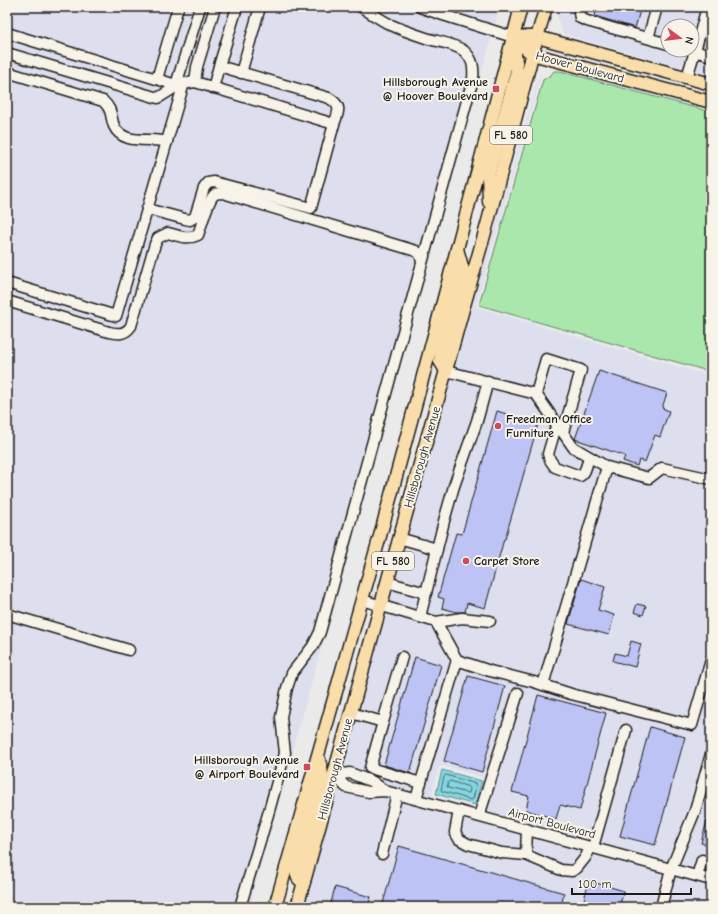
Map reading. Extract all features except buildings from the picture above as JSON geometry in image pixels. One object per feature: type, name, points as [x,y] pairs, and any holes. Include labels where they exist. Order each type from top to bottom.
[{"type":"main road","name":"Hillsborough Avenue","points":[[275,907],[362,600],[521,7]]},
{"type":"main road","name":"Hillsborough Avenue","points":[[297,907],[546,7]]},
{"type":"main road","name":"Hoover Boulevard","points":[[513,37],[537,38],[711,84]]},
{"type":"main road","name":"Hoover Boulevard","points":[[513,37],[532,54],[711,102]]},
{"type":"main road","points":[[489,216],[488,175],[517,71],[513,37]]},
{"type":"main road","points":[[446,371],[440,361],[443,341],[463,270],[457,249]]},
{"type":"main road","points":[[304,882],[300,881],[297,877],[296,871],[322,776],[318,756]]},
{"type":"street","points":[[157,79],[178,7]]},
{"type":"street","points":[[7,283],[116,316],[167,142],[200,7]]},
{"type":"street","points":[[195,82],[197,67],[215,7]]},
{"type":"street","points":[[213,88],[237,7]]},
{"type":"street","points":[[241,73],[260,7]]},
{"type":"street","points":[[240,907],[285,753],[281,717],[287,688],[292,673],[313,646],[320,632],[473,78],[473,62],[462,50],[453,45],[396,27],[362,7]]},
{"type":"street","points":[[420,7],[513,37]]},
{"type":"street","points":[[581,7],[579,13],[580,18],[660,42]]},
{"type":"street","points":[[648,38],[657,7]]},
{"type":"street","points":[[700,29],[707,7]]},
{"type":"street","points":[[7,33],[157,79],[180,84],[195,82],[334,124]]},
{"type":"street","points":[[7,53],[158,98],[180,84]]},
{"type":"street","points":[[700,53],[711,56]]},
{"type":"street","points":[[687,77],[691,58]]},
{"type":"street","points":[[147,209],[185,220],[190,220],[195,217],[204,188],[208,183],[214,182],[311,208],[338,111],[336,102],[329,98],[219,66]]},
{"type":"street","points":[[7,72],[103,101],[108,105],[115,129],[120,134],[137,140],[160,140],[167,142]]},
{"type":"street","points":[[7,302],[109,332],[119,334],[124,333],[129,330],[131,326],[158,238],[168,233],[188,238],[194,238],[198,235],[209,202],[212,196],[217,193],[223,193],[416,250],[420,254],[422,262]]},
{"type":"street","points":[[536,394],[546,359],[581,370],[563,432]]},
{"type":"street","points":[[446,371],[536,394],[573,447],[607,467],[649,478],[662,468],[711,479]]},
{"type":"street","points":[[420,617],[454,486],[477,421],[488,381]]},
{"type":"street","points":[[557,423],[548,454],[555,467],[580,476],[585,472],[589,457]]},
{"type":"street","points":[[543,685],[607,467]]},
{"type":"street","points":[[399,538],[437,549]]},
{"type":"street","points":[[387,582],[426,594]]},
{"type":"street","points":[[362,600],[436,622],[462,618],[490,621]]},
{"type":"street","points":[[7,614],[129,650]]},
{"type":"street","points":[[436,622],[457,660],[571,694],[692,725],[711,660]]},
{"type":"street","points":[[402,657],[370,768],[421,783]]},
{"type":"street","points":[[416,799],[457,660]]},
{"type":"street","points":[[479,816],[518,692]]},
{"type":"street","points":[[351,713],[383,722]]},
{"type":"street","points":[[459,811],[455,832],[459,839],[468,844],[502,854],[526,855],[561,870],[572,871],[577,868],[592,847],[626,730]]},
{"type":"street","points":[[661,907],[672,869],[695,811],[707,786],[711,754]]},
{"type":"street","name":"Airport Boulevard","points":[[334,775],[350,773],[373,782],[385,791],[711,880]]},
{"type":"street","points":[[382,854],[397,794]]},
{"type":"street","points":[[526,855],[527,829]]},
{"type":"street","points":[[698,876],[702,860],[711,863]]},
{"type":"shaded area","points":[[7,7],[500,7],[249,907],[7,907]]},
{"type":"shaded area","points":[[559,7],[711,7],[711,76],[563,34],[556,14]]},
{"type":"shaded area","points":[[541,76],[476,307],[711,376],[711,738],[690,809],[669,864],[387,787],[343,770],[428,462],[538,79]],"holes":[[[443,766],[486,780],[477,808],[433,796],[432,793],[438,769]]]},
{"type":"shaded area","points":[[711,771],[711,875],[677,866]]},
{"type":"shaded area","points":[[339,785],[385,795],[666,872],[656,907],[305,907]]},
{"type":"shaded area","points":[[675,874],[711,884],[711,907],[665,907]]},
{"type":"green space","points":[[554,71],[560,71],[711,112],[711,372],[479,305],[543,80]]},
{"type":"water","points":[[442,770],[482,781],[475,805],[436,794]]},
{"type":"place","name":"Hillsborough Avenue @ Hoover Boulevard","points":[[496,89]]},
{"type":"place","name":"Freedman Office Furniture","points":[[498,426]]},
{"type":"place","name":"Carpet Store","points":[[466,561]]},
{"type":"place","name":"Hillsborough Avenue @ Airport Boulevard","points":[[307,767]]}]
